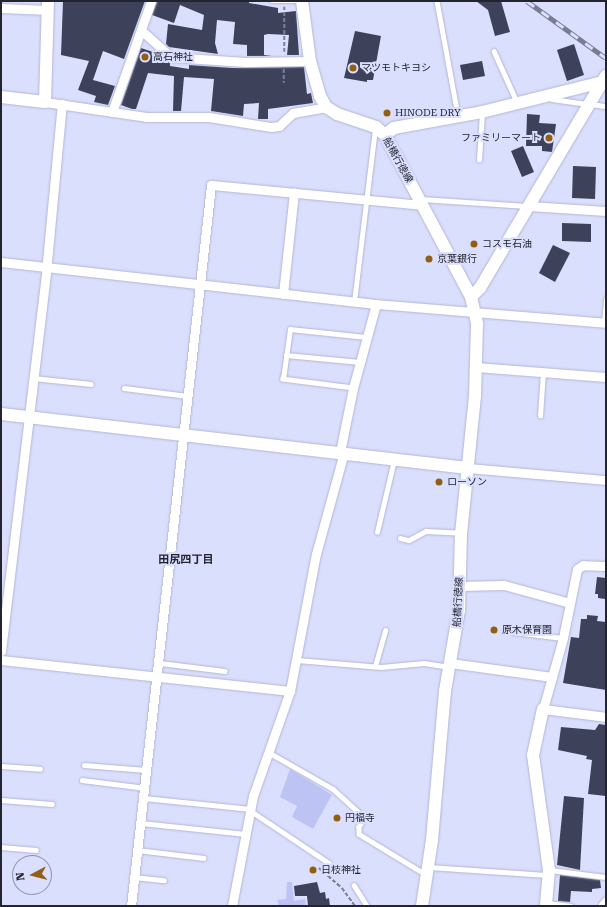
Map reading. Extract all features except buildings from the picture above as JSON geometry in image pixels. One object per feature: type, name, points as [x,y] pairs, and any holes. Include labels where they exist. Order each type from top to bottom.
[{"type":"main road","points":[[302,1],[314,81],[326,107]]},
{"type":"main road","points":[[1,97],[45,102],[48,5]]},
{"type":"main road","points":[[380,131],[482,112],[605,80]]},
{"type":"main road","points":[[471,297],[480,288],[529,206],[586,103],[605,80]]},
{"type":"main road","name":"船橋行徳線","points":[[326,107],[380,131],[471,297],[475,313],[476,367],[461,533],[458,617],[450,665],[429,872],[422,906]]},
{"type":"main road","points":[[1,414],[342,452],[394,460],[468,468]]},
{"type":"main road","points":[[543,709],[533,755],[549,873],[547,904]]},
{"type":"street","points":[[112,112],[151,1]]},
{"type":"street","points":[[1,8],[48,5]]},
{"type":"street","points":[[141,30],[171,57],[310,61]]},
{"type":"street","points":[[45,102],[146,117],[224,118],[271,126],[279,126],[293,113],[326,107]]},
{"type":"street","points":[[1,650],[4,600],[28,417],[62,104]]},
{"type":"street","points":[[131,906],[160,663],[187,396],[202,284],[211,185],[365,200],[420,202]]},
{"type":"street","points":[[283,294],[294,193]]},
{"type":"street","points":[[529,206],[606,211]]},
{"type":"street","points":[[1,262],[354,302],[605,323]]},
{"type":"street","points":[[232,906],[250,810],[290,691],[316,554],[342,452],[353,388],[376,304]]},
{"type":"street","points":[[476,367],[606,377]]},
{"type":"street","points":[[468,468],[606,480]]},
{"type":"street","points":[[606,566],[579,566],[563,638],[543,709],[606,716]]},
{"type":"street","points":[[459,586],[504,585],[570,603]]},
{"type":"street","points":[[1,660],[290,691]]},
{"type":"street","points":[[450,665],[552,677]]},
{"type":"street","points":[[602,906],[606,901]]},
{"type":"lane","points":[[272,1],[284,3],[302,1]]},
{"type":"lane","points":[[437,1],[458,117]]},
{"type":"lane","points":[[494,51],[517,102]]},
{"type":"lane","points":[[539,97],[606,106]]},
{"type":"lane","points":[[479,160],[482,112]]},
{"type":"lane","points":[[354,302],[365,200],[380,131]]},
{"type":"lane","points":[[420,202],[529,206]]},
{"type":"lane","points":[[605,323],[606,300]]},
{"type":"lane","points":[[353,388],[283,379],[290,329],[366,336]]},
{"type":"lane","points":[[286,355],[360,362]]},
{"type":"lane","points":[[540,416],[543,372]]},
{"type":"lane","points":[[32,378],[91,384]]},
{"type":"lane","points":[[124,388],[187,396]]},
{"type":"lane","points":[[377,532],[394,460]]},
{"type":"lane","points":[[400,538],[409,540],[426,531],[461,533]]},
{"type":"lane","points":[[375,666],[385,630]]},
{"type":"lane","points":[[513,632],[563,638]]},
{"type":"lane","points":[[297,660],[375,666],[424,663],[450,665]]},
{"type":"lane","points":[[160,663],[225,671]]},
{"type":"lane","points":[[270,753],[333,789],[365,818],[359,827],[359,834],[429,872],[549,873],[606,877]]},
{"type":"lane","points":[[84,765],[147,770]]},
{"type":"lane","points":[[1,766],[40,769]]},
{"type":"lane","points":[[82,780],[145,788]]},
{"type":"lane","points":[[144,798],[250,810],[329,863]]},
{"type":"lane","points":[[1,800],[52,804]]},
{"type":"lane","points":[[140,823],[245,834]]},
{"type":"lane","points":[[1,847],[36,850]]},
{"type":"lane","points":[[138,850],[204,858]]},
{"type":"lane","points":[[134,877],[164,880]]},
{"type":"lane","points":[[354,885],[367,906]]},
{"type":"lane","points":[[547,904],[571,906]]},
{"type":"path","points":[[284,3],[284,84]]},
{"type":"path","points":[[319,868],[342,888],[355,906]]},
{"type":"shaded area","points":[[290,769],[332,795],[313,829],[292,817],[297,806],[280,797]]},
{"type":"shaded area","points":[[287,882],[292,882],[294,901],[305,899],[306,906],[279,906],[277,900],[286,899]]},
{"type":"railway","points":[[527,1],[606,58]]},
{"type":"place","name":"高石神社","points":[[145,57]]},
{"type":"place","name":"マツモトキヨシ","points":[[353,68]]},
{"type":"place","name":"HINODE DRY","points":[[387,113]]},
{"type":"place","name":"ファミリーマート","points":[[549,138]]},
{"type":"place","name":"コスモ石油","points":[[474,244]]},
{"type":"place","name":"京葉銀行","points":[[429,259]]},
{"type":"place","name":"ローソン","points":[[439,482]]},
{"type":"place","name":"原木保育園","points":[[494,630]]},
{"type":"place","name":"円福寺","points":[[337,818]]},
{"type":"place","name":"日枝神社","points":[[313,870]]},
{"type":"district","name":"田尻四丁目","points":[[186,560]]}]
